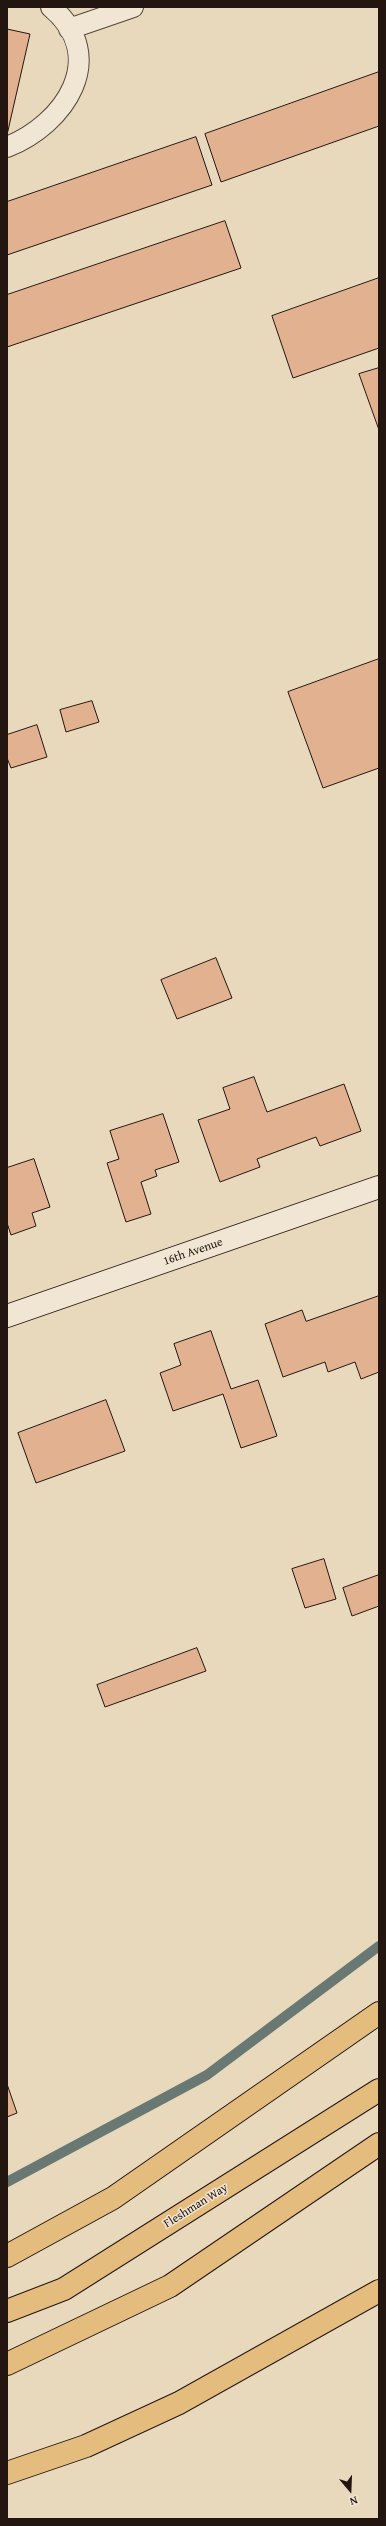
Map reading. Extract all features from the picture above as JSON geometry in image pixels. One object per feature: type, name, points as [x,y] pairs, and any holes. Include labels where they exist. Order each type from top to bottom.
[{"type":"main road","points":[[7,2256],[113,2198],[379,2013]]},
{"type":"main road","name":"Fleshman Way","points":[[7,2312],[64,2289],[379,2090]]},
{"type":"main road","points":[[7,2364],[170,2286],[379,2144]]},
{"type":"main road","points":[[7,2473],[86,2446],[179,2403],[379,2291]]},
{"type":"street","name":"16th Avenue","points":[[7,1316],[379,1187]]},
{"type":"lane","points":[[7,147],[22,141],[51,120],[72,94],[77,78],[79,62],[76,45],[69,29],[59,14],[51,7]]},
{"type":"lane","points":[[69,29],[133,7]]},
{"type":"building","points":[[7,29],[30,34],[7,135]]},
{"type":"building","points":[[379,72],[379,126],[221,182],[205,134]]},
{"type":"building","points":[[196,137],[212,185],[7,255],[7,202]]},
{"type":"building","points":[[225,221],[241,268],[7,347],[7,295]]},
{"type":"building","points":[[379,278],[379,348],[293,378],[272,316]]},
{"type":"building","points":[[379,368],[379,430],[359,374]]},
{"type":"building","points":[[379,659],[379,768],[323,788],[288,692]]},
{"type":"building","points":[[92,701],[99,722],[66,732],[60,710]]},
{"type":"building","points":[[37,725],[47,757],[11,768],[7,758],[7,735]]},
{"type":"building","points":[[216,958],[232,998],[177,1019],[161,980]]},
{"type":"building","points":[[254,1077],[267,1112],[344,1084],[361,1131],[320,1146],[316,1137],[257,1159],[260,1167],[220,1182],[198,1120],[230,1109],[223,1088]]},
{"type":"building","points":[[163,1114],[179,1162],[155,1170],[157,1176],[141,1182],[151,1214],[126,1222],[107,1163],[119,1159],[110,1131]]},
{"type":"building","points":[[34,1159],[50,1207],[32,1213],[36,1226],[11,1235],[7,1223],[7,1168]]},
{"type":"building","points":[[379,1296],[379,1372],[361,1379],[355,1362],[328,1372],[325,1362],[283,1377],[265,1324],[302,1310],[306,1321]]},
{"type":"building","points":[[211,1331],[231,1389],[258,1380],[277,1436],[241,1448],[223,1394],[173,1411],[160,1373],[181,1365],[174,1344]]},
{"type":"building","points":[[106,1400],[125,1451],[36,1483],[18,1433]]},
{"type":"building","points":[[324,1559],[336,1599],[305,1608],[292,1569]]},
{"type":"building","points":[[379,1575],[379,1606],[352,1616],[343,1588]]},
{"type":"building","points":[[197,1648],[206,1671],[105,1707],[97,1685]]},
{"type":"building","points":[[7,2084],[17,2113],[7,2117]]},
{"type":"waterway","points":[[7,2182],[207,2075],[379,1946]]}]
